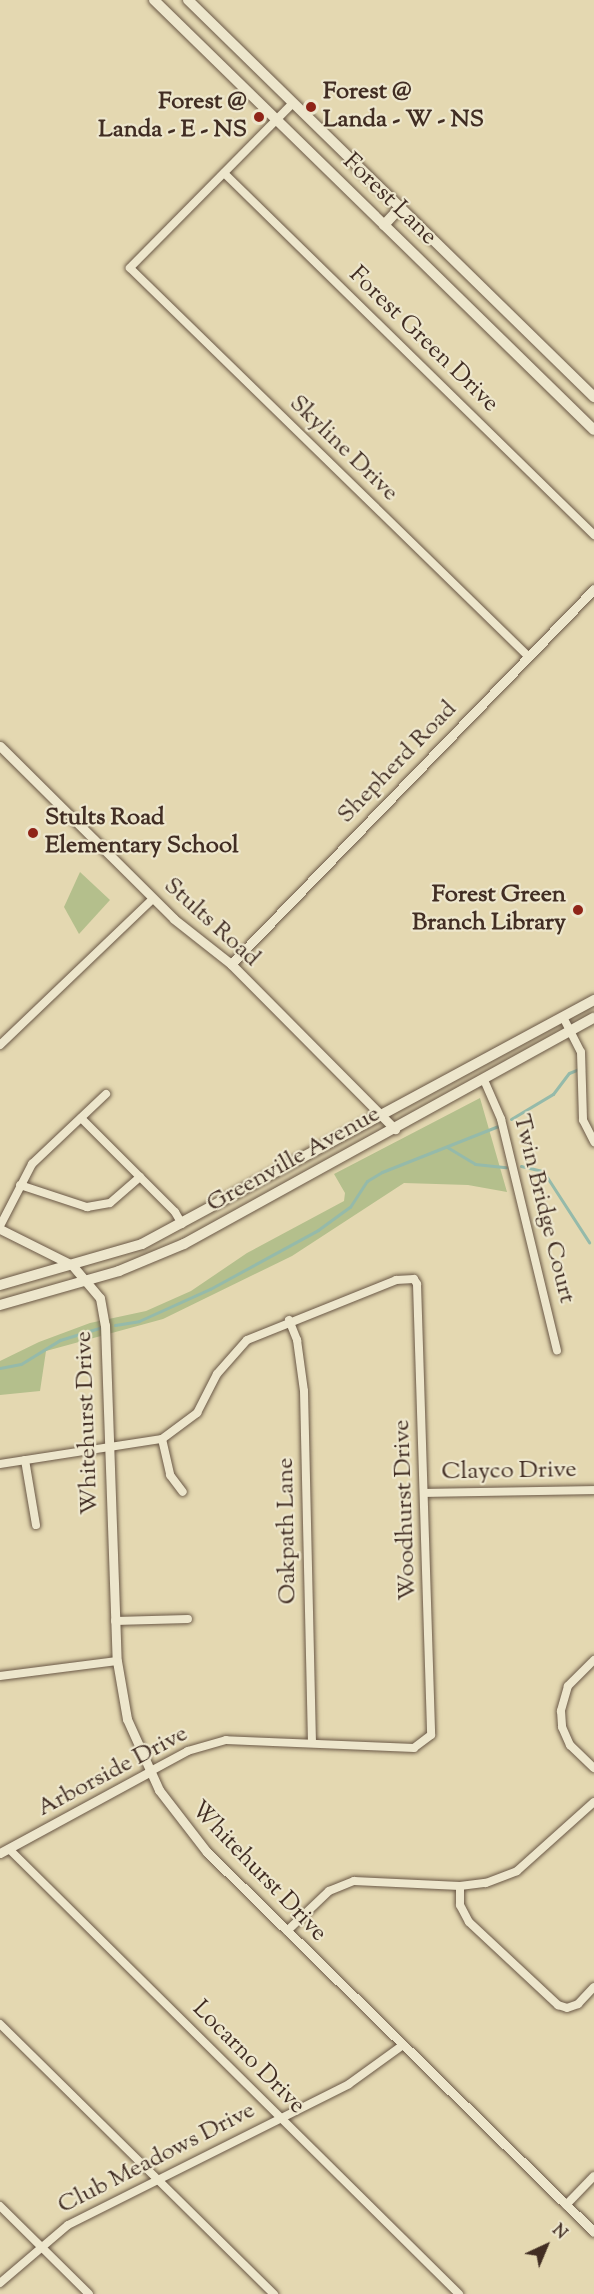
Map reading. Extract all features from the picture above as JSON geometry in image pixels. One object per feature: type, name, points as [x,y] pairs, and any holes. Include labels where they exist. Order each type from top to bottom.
[{"type":"main road","name":"Forest Lane","points":[[154,0],[594,430]]},
{"type":"main road","name":"Forest Lane","points":[[188,0],[594,397]]},
{"type":"main road","points":[[384,225],[400,208]]},
{"type":"main road","name":"Greenville Avenue","points":[[0,1285],[126,1250],[182,1224],[594,1000]]},
{"type":"main road","name":"Greenville Avenue","points":[[0,1305],[89,1280],[184,1244],[594,1018]]},
{"type":"street","points":[[224,173],[293,103]]},
{"type":"street","name":"Skyline Drive","points":[[224,173],[130,268],[529,657]]},
{"type":"street","name":"Forest Green Drive","points":[[224,173],[594,535]]},
{"type":"street","name":"Shepherd Road","points":[[231,964],[594,589]]},
{"type":"street","name":"Stults Road","points":[[0,746],[153,899],[231,964],[395,1129]]},
{"type":"street","points":[[0,1045],[153,899]]},
{"type":"street","points":[[562,1017],[582,1062],[583,1120],[594,1142]]},
{"type":"street","name":"Twin Bridge Court","points":[[484,1080],[501,1119],[557,1350]]},
{"type":"street","points":[[0,1227],[32,1164],[106,1094]]},
{"type":"street","points":[[81,1118],[140,1177],[182,1224]]},
{"type":"street","points":[[20,1185],[87,1207],[110,1203],[140,1177]]},
{"type":"street","name":"Whitehurst Drive","points":[[0,1227],[72,1265],[89,1280],[100,1298],[105,1325],[117,1661],[127,1719],[149,1772],[189,1832],[594,2232]]},
{"type":"street","name":"Woodhurst Drive","points":[[289,1320],[396,1280],[414,1279],[420,1290],[432,1727],[427,1741]]},
{"type":"street","points":[[0,1464],[162,1439],[197,1413],[232,1353],[247,1340],[289,1320]]},
{"type":"street","name":"Oakpath Lane","points":[[289,1320],[302,1364],[304,1391],[312,1743]]},
{"type":"street","points":[[162,1439],[170,1475],[183,1492]]},
{"type":"street","points":[[25,1460],[36,1525]]},
{"type":"street","name":"Clayco Drive","points":[[425,1493],[594,1490]]},
{"type":"street","points":[[115,1621],[188,1619]]},
{"type":"street","points":[[594,1660],[568,1686],[561,1711],[562,1727],[570,1745],[594,1768]]},
{"type":"street","points":[[0,1676],[117,1661]]},
{"type":"street","name":"Arborside Drive","points":[[5,1851],[206,1743],[226,1740],[414,1748],[427,1741]]},
{"type":"street","points":[[287,1931],[329,1891],[354,1881],[459,1886],[486,1883],[517,1871],[594,1802]]},
{"type":"street","name":"Locarno Drive","points":[[5,1851],[281,2117],[459,2294]]},
{"type":"street","points":[[459,1886],[460,1905],[469,1922],[558,2005],[567,2008],[578,2004],[594,1987]]},
{"type":"street","points":[[0,2024],[274,2294]]},
{"type":"street","name":"Club Meadows Drive","points":[[0,2283],[40,2246],[68,2225],[362,2077],[402,2044]]},
{"type":"street","points":[[566,2205],[594,2176]]},
{"type":"street","points":[[0,2206],[89,2294]]},
{"type":"green space","points":[[80,872],[110,900],[79,934],[64,907]]},
{"type":"green space","points":[[480,1098],[507,1192],[468,1185],[404,1183],[292,1256],[163,1319],[46,1351],[40,1391],[0,1395],[0,1361],[39,1342],[90,1323],[146,1311],[191,1291],[247,1253],[344,1201],[345,1193],[334,1174]]},
{"type":"waterway","points":[[511,1119],[553,1094],[569,1073],[579,1069]]},
{"type":"waterway","points":[[115,1325],[139,1321],[210,1289],[318,1230],[350,1207],[367,1181],[382,1172],[498,1126]]},
{"type":"waterway","points":[[447,1147],[475,1164],[506,1167]]},
{"type":"waterway","points":[[521,1166],[543,1171],[589,1242]]},
{"type":"waterway","points":[[0,1368],[21,1364],[60,1340],[99,1328]]},
{"type":"place","name":"Forest @ Landa - W - NS","points":[[311,107]]},
{"type":"place","name":"Forest @ Landa - E - NS","points":[[259,117]]},
{"type":"place","name":"Stults Road Elementary School","points":[[33,833]]},
{"type":"place","name":"Forest Green Branch Library","points":[[578,910]]}]
